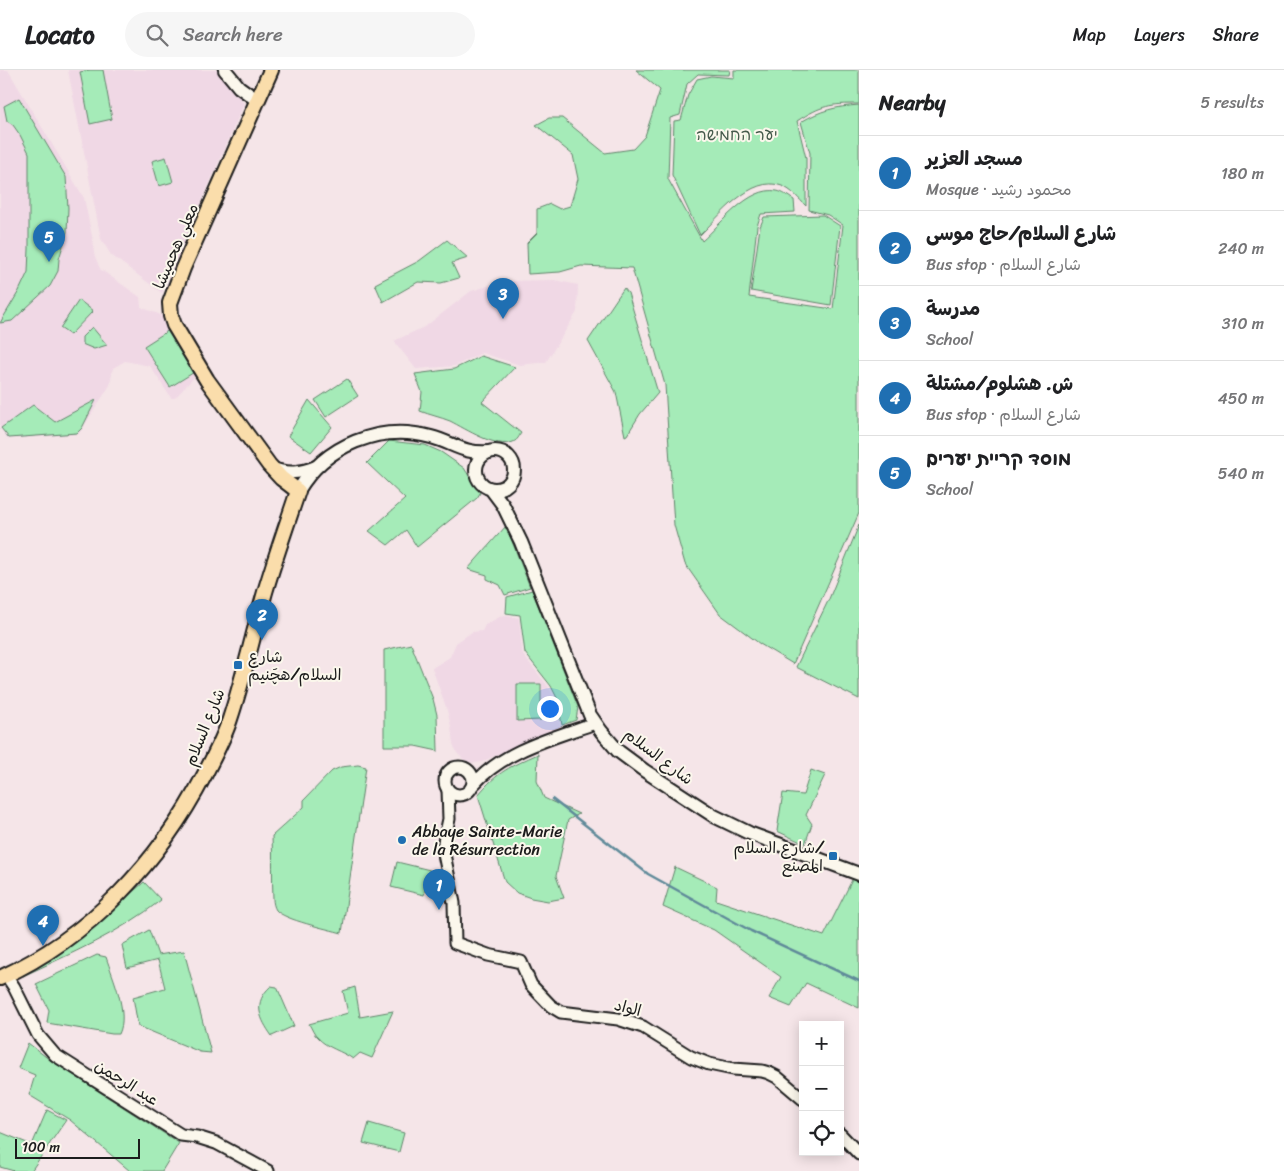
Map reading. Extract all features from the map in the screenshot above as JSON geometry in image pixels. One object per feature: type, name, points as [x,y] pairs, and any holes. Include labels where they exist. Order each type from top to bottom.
[{"type":"main road","points":[[225,70],[239,87],[257,100],[271,70]]},
{"type":"main road","name":"معلي هحميشا","points":[[257,100],[183,268],[169,309],[174,325],[207,380],[271,468],[298,491]]},
{"type":"main road","name":"شارع السلام","points":[[3,977],[42,955],[74,933],[130,883],[165,839],[198,788],[230,720],[264,593],[298,491],[316,468],[332,454],[346,446],[358,440],[385,433],[412,432],[433,437],[467,452],[489,452]]},
{"type":"main road","name":"شارع السلام","points":[[449,444],[471,464],[476,472]]},
{"type":"main road","points":[[489,452],[502,453],[512,461],[514,473],[510,483],[502,488],[491,489],[481,483],[476,472],[479,460],[489,452]]},
{"type":"main road","points":[[271,468],[293,473],[316,468]]},
{"type":"main road","name":"شارع السلام","points":[[509,517],[508,495],[510,483]]},
{"type":"main road","name":"شارع السلام","points":[[491,489],[499,498],[509,517],[595,723],[618,751],[630,761],[714,816],[750,833],[859,874]]},
{"type":"street","points":[[449,819],[446,781],[449,772],[458,767],[468,770],[497,764],[526,748],[595,723]]},
{"type":"street","points":[[449,819],[452,809],[461,795],[469,791],[473,785],[497,764]]},
{"type":"street","points":[[468,770],[473,778],[473,785]]},
{"type":"street","points":[[448,790],[461,795]]},
{"type":"street","name":"الواد","points":[[449,819],[444,842],[444,854],[454,903],[455,944],[488,955],[521,962],[531,985],[551,1006],[560,1012],[618,1019],[643,1027],[692,1057],[709,1064],[769,1073],[777,1077],[799,1096]]},
{"type":"street","name":"عبد الرحمن","points":[[3,977],[14,987],[38,1034],[54,1055],[181,1135],[216,1143],[268,1171]]},
{"type":"street","points":[[844,1138],[859,1154]]},
{"type":"shaded area","points":[[0,70],[8,70],[84,198],[94,254],[100,269],[140,297],[141,307],[163,316],[199,372],[175,398],[171,398],[150,366],[125,361],[113,368],[110,385],[79,434],[8,439],[0,428]]},
{"type":"shaded area","points":[[68,70],[222,70],[244,104],[162,293],[111,255],[101,239]]},
{"type":"shaded area","points":[[554,280],[578,285],[577,312],[546,362],[520,365],[482,353],[455,366],[416,369],[394,341],[426,326],[471,291],[505,281]]},
{"type":"shaded area","points":[[503,615],[519,618],[523,655],[549,687],[555,699],[561,728],[523,742],[482,762],[473,763],[464,760],[457,753],[453,744],[447,710],[432,668],[450,657],[456,643],[472,632],[482,631],[485,625]]},
{"type":"green space","points":[[103,70],[112,119],[90,124],[80,72]]},
{"type":"green space","points":[[636,70],[730,70],[729,75],[698,74],[687,84],[680,115],[670,118],[668,179],[702,241],[736,208],[756,194],[777,191],[784,193],[794,200],[795,212],[761,214],[757,226],[749,297],[833,309],[843,225],[828,215],[809,210],[810,153],[801,122],[828,110],[859,105],[859,513],[793,664],[760,644],[720,614],[685,564],[674,525],[665,385],[632,268],[581,266],[560,272],[528,274],[527,243],[537,233],[537,209],[550,204],[560,209],[570,206],[578,179],[573,155],[536,125],[549,118],[562,118],[605,153],[633,149],[645,136],[660,90]]},
{"type":"green space","name":"יער החמישה","points":[[734,70],[859,70],[859,104],[826,106],[797,121],[806,158],[806,206],[792,192],[782,186],[770,184],[759,186],[747,191],[736,199],[700,235],[672,175],[674,121],[681,120],[688,95],[697,79],[711,76],[734,78]]},
{"type":"green space","points":[[19,98],[66,177],[67,232],[59,259],[58,271],[50,286],[12,321],[0,323],[28,272],[29,153],[20,135],[13,125],[7,121],[4,106]]},
{"type":"green space","points":[[166,157],[173,182],[159,186],[152,161]]},
{"type":"green space","points":[[823,215],[840,226],[831,305],[751,291],[760,227],[764,217]]},
{"type":"green space","points":[[447,240],[468,258],[452,263],[459,278],[441,283],[418,282],[383,302],[375,284],[419,261]]},
{"type":"green space","points":[[624,288],[628,293],[658,393],[625,436],[616,392],[588,341]]},
{"type":"green space","points":[[79,300],[93,311],[70,335],[60,328]]},
{"type":"green space","points":[[92,327],[107,345],[94,349],[82,344],[82,337]]},
{"type":"green space","points":[[169,330],[196,371],[170,387],[144,346]]},
{"type":"green space","points":[[481,356],[515,367],[482,402],[521,433],[513,442],[498,443],[490,441],[450,421],[420,411],[422,392],[415,374],[454,369]]},
{"type":"green space","points":[[347,379],[358,396],[326,417],[315,400]]},
{"type":"green space","points":[[96,400],[82,428],[77,433],[9,438],[1,428],[33,405],[55,422]]},
{"type":"green space","points":[[309,400],[332,427],[311,452],[288,436]]},
{"type":"green space","points":[[389,441],[425,445],[441,452],[464,468],[480,493],[477,498],[417,547],[406,530],[388,545],[369,531],[405,499],[367,463]]},
{"type":"green space","points":[[859,525],[859,699],[796,667],[829,599]]},
{"type":"green space","points":[[506,526],[530,587],[505,595],[500,585],[487,579],[487,575],[468,569]]},
{"type":"green space","points":[[532,590],[578,707],[576,720],[562,725],[557,698],[551,686],[525,653],[520,615],[506,613],[507,597]]},
{"type":"green space","points":[[411,644],[433,699],[437,715],[438,751],[415,746],[384,746],[384,650]]},
{"type":"green space","points":[[517,684],[541,684],[541,720],[517,721]]},
{"type":"green space","points":[[538,754],[537,781],[544,798],[579,814],[568,820],[556,876],[564,898],[548,901],[517,893],[505,882],[478,795],[505,770]]},
{"type":"green space","points":[[358,765],[366,767],[342,933],[297,921],[276,910],[273,900],[272,836],[304,807],[304,800],[332,771],[341,767]]},
{"type":"green space","points":[[811,770],[825,775],[806,815],[812,824],[805,844],[777,831],[783,793],[803,795]]},
{"type":"green space","points":[[397,862],[430,870],[424,895],[391,887]]},
{"type":"green space","points":[[675,867],[717,887],[716,900],[824,936],[853,878],[859,881],[859,1008],[806,983],[791,1007],[769,998],[781,977],[714,930],[663,907]]},
{"type":"green space","points":[[144,882],[161,900],[112,933],[23,976],[85,931]]},
{"type":"green space","points":[[149,930],[158,955],[184,951],[211,1053],[200,1052],[138,1026],[133,997],[165,988],[158,960],[127,968],[122,945]]},
{"type":"green space","points":[[97,955],[106,957],[116,985],[122,1016],[122,1026],[119,1034],[47,1023],[49,1010],[36,984]]},
{"type":"green space","points":[[271,986],[277,987],[294,1026],[272,1036],[261,1017],[260,1011],[261,999]]},
{"type":"green space","points":[[355,987],[360,1017],[393,1011],[372,1058],[360,1053],[353,1059],[330,1047],[314,1034],[309,1024],[348,1013],[343,991]]},
{"type":"green space","points":[[28,1043],[50,1060],[179,1143],[162,1171],[130,1171],[70,1120],[29,1095],[35,1075],[18,1068]]},
{"type":"green space","points":[[47,1110],[66,1120],[31,1171],[14,1171],[0,1167],[0,1132],[32,1145]]},
{"type":"green space","points":[[369,1123],[404,1133],[399,1152],[363,1143]]},
{"type":"waterway","points":[[552,799],[648,874],[751,931],[859,981]]},
{"type":"place","name":"מוסד קריית יערים","points":[[49,262]]},
{"type":"place","name":"مدرسة","points":[[503,319]]},
{"type":"place","name":"شارع السلام/حاج موسى","points":[[262,640]]},
{"type":"place","name":"شارع السلام/هچَنيم","points":[[238,665]]},
{"type":"place","name":"Abbaye Sainte-Marie de la Résurrection","points":[[402,840]]},
{"type":"place","name":"شارع السلام/ المصنع","points":[[833,856]]},
{"type":"place","name":"مسجد العزير","points":[[439,910]]},
{"type":"place","name":"ش. هشلوم/مشتلة","points":[[43,946]]}]
